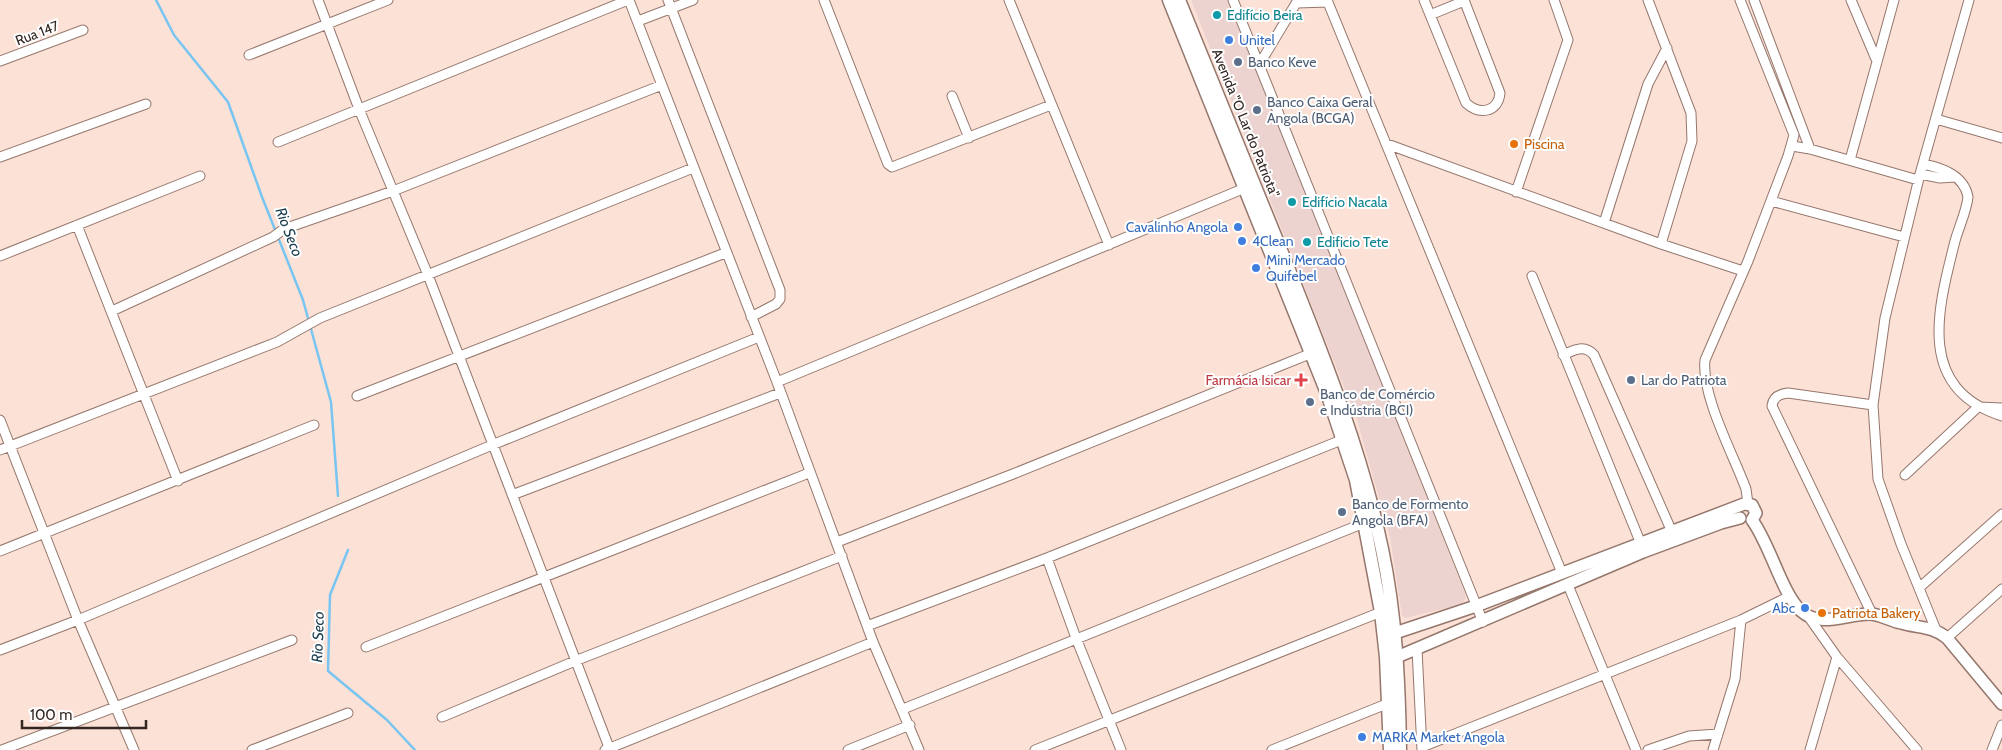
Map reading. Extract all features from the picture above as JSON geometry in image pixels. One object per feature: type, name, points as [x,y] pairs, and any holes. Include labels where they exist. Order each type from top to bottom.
[{"type":"main road","name":"Avenida \"O Lar do Patriota\"","points":[[1169,0],[1312,353],[1344,439],[1356,480],[1380,612],[1389,703],[1390,750]]},
{"type":"main road","name":"Avenida \"O Lar do Patriota\"","points":[[1179,0],[1342,403],[1359,457],[1377,525],[1395,633],[1400,750]]},
{"type":"street","points":[[318,0],[359,108],[428,275],[609,749],[874,642]]},
{"type":"street","points":[[249,55],[388,0]]},
{"type":"street","points":[[278,142],[628,0],[638,21],[725,253],[777,382],[867,626],[919,750]]},
{"type":"street","points":[[638,21],[670,4],[693,0]]},
{"type":"street","points":[[824,0],[888,164],[892,167],[1051,105]]},
{"type":"street","points":[[1010,0],[1109,245]]},
{"type":"street","points":[[1233,0],[1483,622]]},
{"type":"street","points":[[1424,0],[1430,15],[1466,103],[1475,110],[1487,111],[1496,104],[1500,93],[1464,1],[1430,15]]},
{"type":"street","points":[[1516,192],[1568,40],[1554,0]]},
{"type":"street","points":[[1648,0],[1691,113],[1693,127],[1692,141],[1661,244]]},
{"type":"street","points":[[1740,0],[1794,135],[1792,146],[1771,201],[1705,360],[1704,372],[1708,395],[1746,489],[1744,505],[1738,510],[1762,534],[1790,596],[1797,607],[1808,616],[1837,657],[1914,748]]},
{"type":"street","points":[[1754,0],[1810,148]]},
{"type":"street","points":[[1851,0],[1876,59]]},
{"type":"street","points":[[1850,160],[1876,59],[1894,0]]},
{"type":"street","points":[[1936,630],[1878,479],[1873,405],[1883,326],[1904,237],[1969,0]]},
{"type":"street","points":[[1259,65],[1297,2],[1327,1],[1562,574]]},
{"type":"street","points":[[670,4],[780,290],[780,298],[776,304],[751,316]]},
{"type":"street","name":"Rua 147","points":[[0,61],[83,30]]},
{"type":"street","points":[[1604,223],[1648,84],[1667,48]]},
{"type":"street","points":[[112,311],[273,237],[284,229],[393,191],[662,85]]},
{"type":"street","points":[[952,96],[969,138]]},
{"type":"street","points":[[0,157],[146,104]]},
{"type":"street","points":[[1936,120],[2002,138]]},
{"type":"street","points":[[1387,144],[1661,244],[1743,271]]},
{"type":"street","points":[[1792,146],[1810,148],[1919,177],[1955,177]]},
{"type":"street","points":[[1923,164],[1942,168],[1955,177],[1964,186],[1968,197],[1945,284],[1939,339],[1940,356],[1953,384],[1963,396],[1978,407],[2002,416]]},
{"type":"street","points":[[0,450],[144,396],[277,342],[320,318],[693,168]]},
{"type":"street","points":[[0,256],[200,176]]},
{"type":"street","points":[[777,382],[1245,188]]},
{"type":"street","points":[[1771,201],[1904,237]]},
{"type":"street","points":[[77,225],[178,481]]},
{"type":"street","points":[[357,396],[725,253]]},
{"type":"street","points":[[1532,276],[1641,544]]},
{"type":"street","points":[[0,650],[78,620],[492,445],[759,337]]},
{"type":"street","points":[[1563,354],[1581,348],[1589,349],[1594,355],[1672,532]]},
{"type":"street","points":[[837,542],[1013,474],[1312,353]]},
{"type":"street","points":[[512,495],[780,393]]},
{"type":"street","points":[[1872,614],[1772,406],[1772,401],[1776,396],[1788,393],[1873,405]]},
{"type":"street","points":[[1905,475],[1978,407],[2002,408]]},
{"type":"street","points":[[0,420],[78,620],[134,750]]},
{"type":"street","points":[[0,551],[178,481],[314,424]]},
{"type":"street","points":[[867,626],[1047,558],[1344,439]]},
{"type":"street","points":[[366,647],[809,473]]},
{"type":"street","points":[[1395,633],[1476,606],[1744,505],[1752,505],[1756,513],[1746,519],[1672,541],[1397,657]]},
{"type":"street","points":[[1919,588],[2002,514]]},
{"type":"street","points":[[903,709],[1364,523]]},
{"type":"street","points":[[442,717],[575,661],[842,556]]},
{"type":"street","points":[[1047,558],[1076,638],[1121,750]]},
{"type":"street","points":[[1568,585],[1606,673],[1636,750]]},
{"type":"street","points":[[1947,638],[2002,590]]},
{"type":"street","points":[[1417,649],[1422,748],[1741,620],[1790,596]]},
{"type":"street","points":[[1035,750],[1380,612]]},
{"type":"street","points":[[1808,616],[1823,620],[1872,614],[1902,624],[1936,630],[1947,638],[2002,704]]},
{"type":"street","points":[[1713,750],[1735,679],[1741,620]]},
{"type":"street","points":[[2,750],[292,640]]},
{"type":"street","points":[[1810,750],[1837,657]]},
{"type":"street","points":[[1272,750],[1389,703]]},
{"type":"street","points":[[252,750],[348,713]]},
{"type":"street","points":[[848,750],[910,725]]},
{"type":"street","points":[[1992,750],[2002,725]]},
{"type":"street","points":[[1648,750],[1689,736],[1718,734]]},
{"type":"shaded area","points":[[1191,0],[1229,0],[1465,593],[1466,598],[1462,604],[1406,618],[1402,616],[1390,537],[1357,420]]},
{"type":"waterway","name":"Rio Seco","points":[[156,0],[174,35],[228,102],[262,197],[303,300],[331,402],[338,496]]},
{"type":"waterway","name":"Rio Seco","points":[[348,550],[330,595],[328,671],[387,720],[415,750]]},
{"type":"place","name":"Edifício Beira","points":[[1217,15]]},
{"type":"place","name":"Unitel","points":[[1229,40]]},
{"type":"place","name":"Banco Keve","points":[[1238,62]]},
{"type":"place","name":"Banco Caixa Geral Angola (BCGA)","points":[[1257,110]]},
{"type":"place","name":"Piscina","points":[[1514,144]]},
{"type":"place","name":"Edifício Nacala","points":[[1292,202]]},
{"type":"place","name":"Cavalinho Angola","points":[[1238,227]]},
{"type":"place","name":"4Clean","points":[[1242,241]]},
{"type":"place","name":"Edificio Tete","points":[[1307,242]]},
{"type":"place","name":"Mini Mercado Quifebel","points":[[1256,268]]},
{"type":"place","name":"Farmácia Isicar","points":[[1301,380]]},
{"type":"place","name":"Lar do Patriota","points":[[1631,380]]},
{"type":"place","name":"Banco de Comércio e Indústria (BCI)","points":[[1310,402]]},
{"type":"place","name":"Banco de Formento Angola (BFA)","points":[[1342,512]]},
{"type":"place","name":"Abc","points":[[1805,608]]},
{"type":"place","name":"Patriota Bakery","points":[[1822,613]]},
{"type":"place","name":"MARKA Market Angola","points":[[1362,737]]}]
